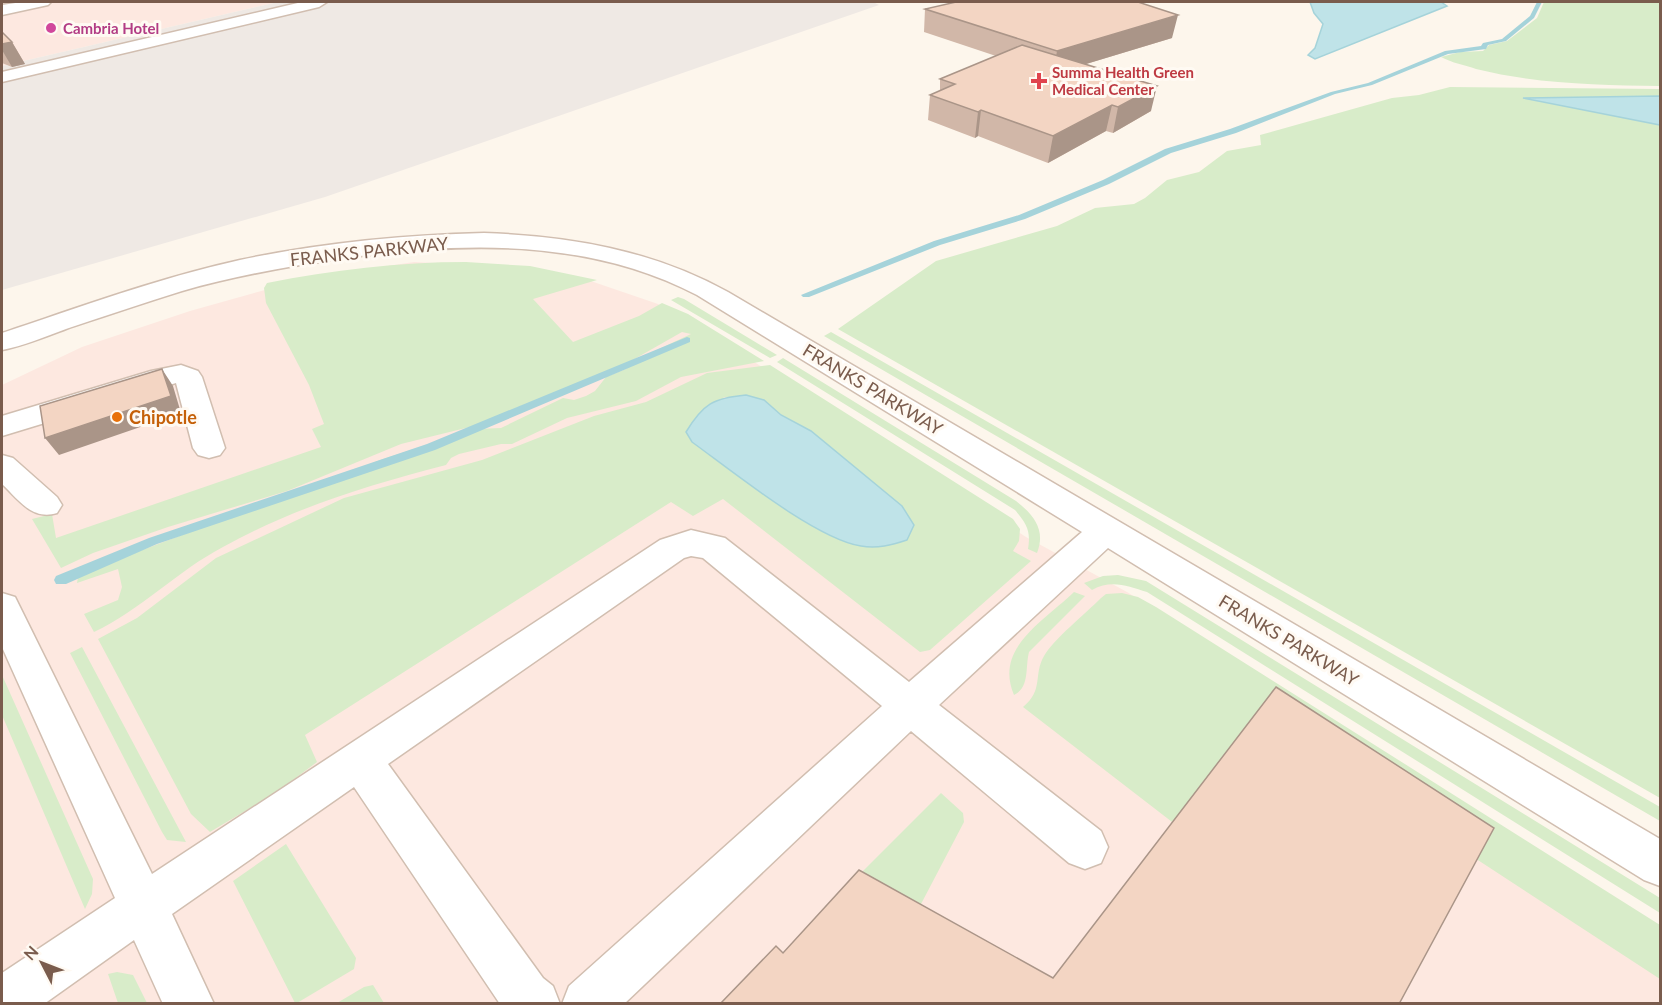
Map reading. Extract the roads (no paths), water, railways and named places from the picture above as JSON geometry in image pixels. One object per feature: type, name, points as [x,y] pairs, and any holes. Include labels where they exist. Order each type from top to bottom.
[{"type":"lane","points":[[2,10],[43,2]]},
{"type":"lane","points":[[2,77],[319,2]]},
{"type":"lane","name":"FRANKS PARKWAY","points":[[2,342],[173,286],[234,269],[398,244],[502,240],[591,250],[652,266],[708,291],[1660,864]]},
{"type":"lane","points":[[2,426],[161,376],[181,374],[188,377],[209,448]]},
{"type":"lane","points":[[2,466],[45,505]]},
{"type":"lane","points":[[587,1004],[910,706],[1106,530]]},
{"type":"lane","points":[[2,1002],[672,549],[691,543],[713,547],[1085,847]]},
{"type":"lane","points":[[2,606],[189,1004]]},
{"type":"lane","points":[[360,760],[525,996],[535,1004]]},
{"type":"water","points":[[1310,2],[1441,2],[1447,6],[1315,59],[1308,55],[1315,48],[1323,24],[1314,13]]},
{"type":"water","points":[[1660,96],[1660,125],[1523,98]]},
{"type":"water","points":[[746,395],[764,400],[781,415],[811,431],[902,506],[914,525],[907,540],[873,547],[842,541],[798,518],[692,442],[686,432],[704,409],[725,398]]},
{"type":"waterway","points":[[806,295],[937,243],[1022,217],[1106,182],[1168,151],[1233,131],[1333,93],[1370,84],[1447,52],[1484,48],[1485,44],[1504,40],[1532,17],[1539,2]]},
{"type":"waterway","points":[[61,580],[153,541],[431,447],[687,340]]},
{"type":"place","name":"Cambria Hotel","points":[[51,28]]},
{"type":"place","name":"Summa Health Green Medical Center","points":[[1039,81]]},
{"type":"place","name":"Chipotle","points":[[117,417]]}]
